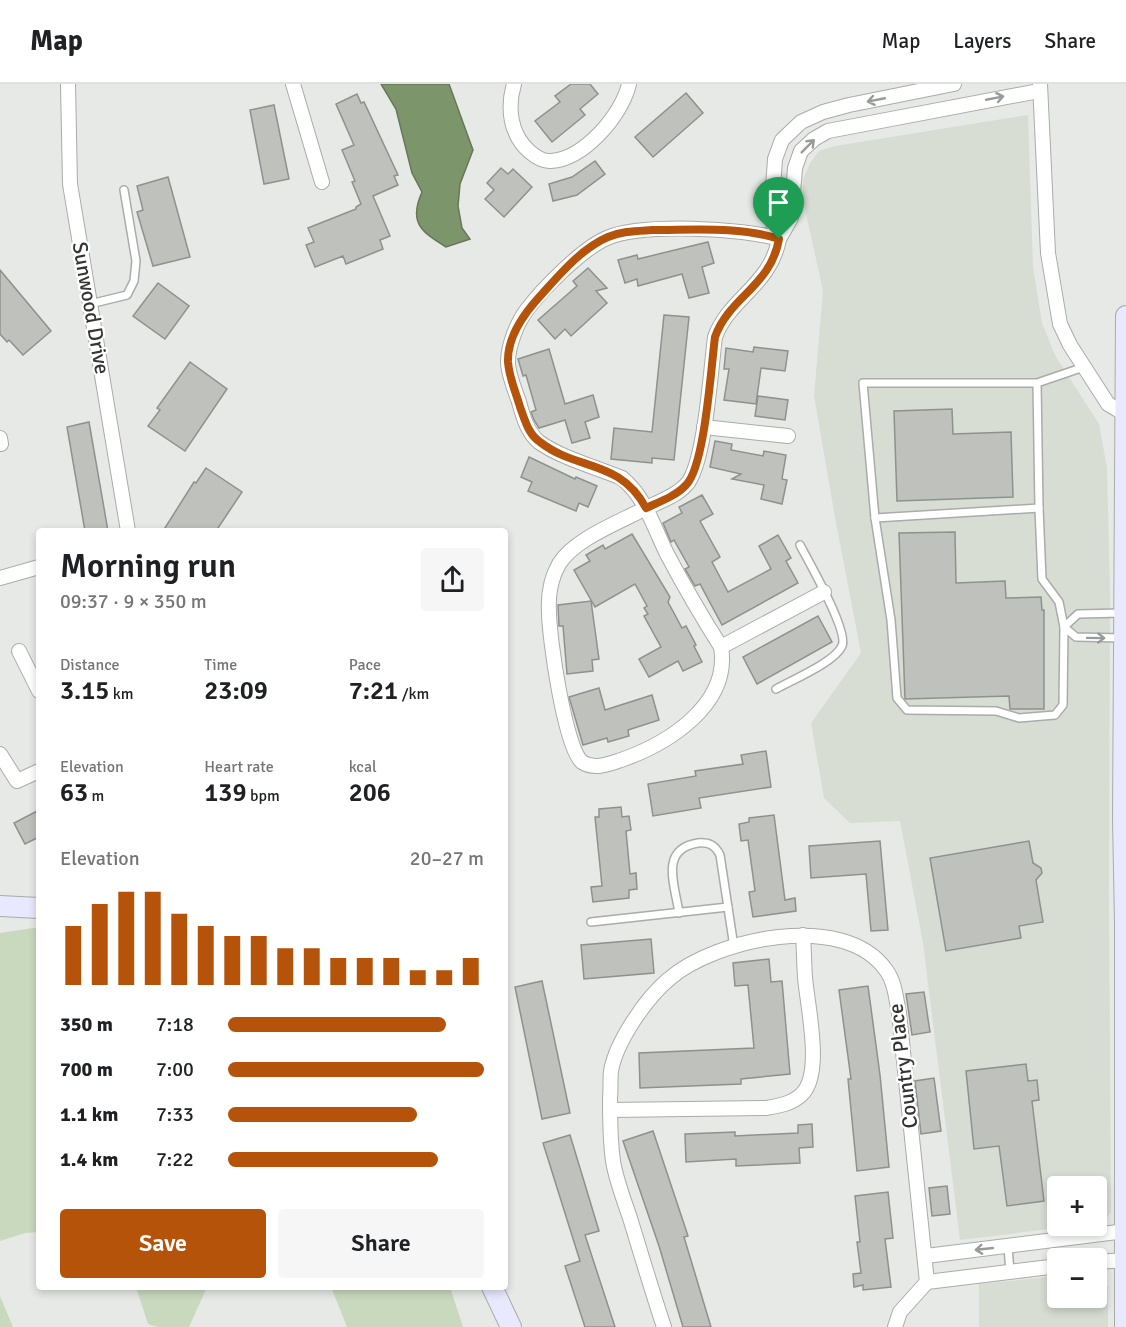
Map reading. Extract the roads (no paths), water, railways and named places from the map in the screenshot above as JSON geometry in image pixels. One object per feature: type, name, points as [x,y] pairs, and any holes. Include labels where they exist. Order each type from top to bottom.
[{"type":"main road","points":[[1125,1327],[1126,316]]},
{"type":"main road","points":[[0,906],[36,908]]},
{"type":"main road","points":[[493,1290],[511,1327]]},
{"type":"street","name":"Sunwood Drive","points":[[68,84],[70,184],[127,528]]},
{"type":"street","points":[[293,84],[322,182]]},
{"type":"street","points":[[514,84],[510,112],[515,132],[525,148],[533,155],[548,162],[579,152],[592,141],[619,110],[629,84]]},
{"type":"street","points":[[779,239],[771,217],[775,159],[782,141],[801,122],[823,112],[954,84]]},
{"type":"street","points":[[779,239],[763,234],[715,230],[627,231],[607,238],[588,250],[555,279],[526,311],[516,332],[508,362],[527,426],[532,435],[555,451],[622,478],[636,491],[646,508],[654,529],[686,589],[721,647],[723,657],[715,690],[703,707],[681,730],[632,756],[607,764],[591,766],[580,761],[574,748],[559,694],[549,612],[552,584],[560,563],[572,549],[646,508],[664,500],[686,486],[695,473],[704,427],[715,337],[720,324],[764,275],[776,255],[779,239],[791,218],[795,168],[801,151],[814,138],[828,131],[1040,87],[1048,253],[1060,324],[1070,345],[1108,404],[1125,414]]},
{"type":"street","points":[[823,112],[828,131]]},
{"type":"street","points":[[704,427],[788,436]]},
{"type":"street","points":[[0,578],[36,568]]},
{"type":"street","points":[[721,647],[824,592]]},
{"type":"street","points":[[19,651],[36,685]]},
{"type":"street","points":[[0,754],[17,781],[36,772]]},
{"type":"street","points":[[610,1110],[766,1108],[784,1105],[801,1095],[812,1073],[803,935]]},
{"type":"street","name":"Country Place","points":[[664,1327],[613,1163],[610,1110],[611,1070],[622,1040],[643,1008],[668,980],[719,950],[760,940],[803,935],[846,942],[861,948],[887,970],[894,987],[926,1256],[927,1282]]},
{"type":"street","points":[[926,1256],[1126,1231]]},
{"type":"street","points":[[1107,1261],[1126,1260]]},
{"type":"street","points":[[895,1327],[900,1312],[927,1282],[1047,1267]]},
{"type":"lane","points":[[90,304],[127,295],[134,281],[136,261],[124,190]]},
{"type":"lane","points":[[1037,383],[1042,579],[1059,602],[1064,627],[1063,705],[1055,715],[1019,718],[996,711],[907,710],[897,698],[891,620],[875,518],[862,383],[1037,383],[1084,367]]},
{"type":"lane","points":[[875,518],[1039,508]]},
{"type":"lane","points":[[776,689],[827,661],[844,645],[843,632],[838,618],[800,544]]},
{"type":"lane","points":[[1064,627],[1078,614],[1124,613]]},
{"type":"lane","points":[[1064,627],[1076,637],[1124,638]]},
{"type":"lane","points":[[679,913],[672,866],[674,856],[682,848],[706,842],[716,847],[720,855],[734,947]]},
{"type":"lane","points":[[591,922],[728,907]]},
{"type":"lane","points":[[1008,1247],[1010,1272]]}]
